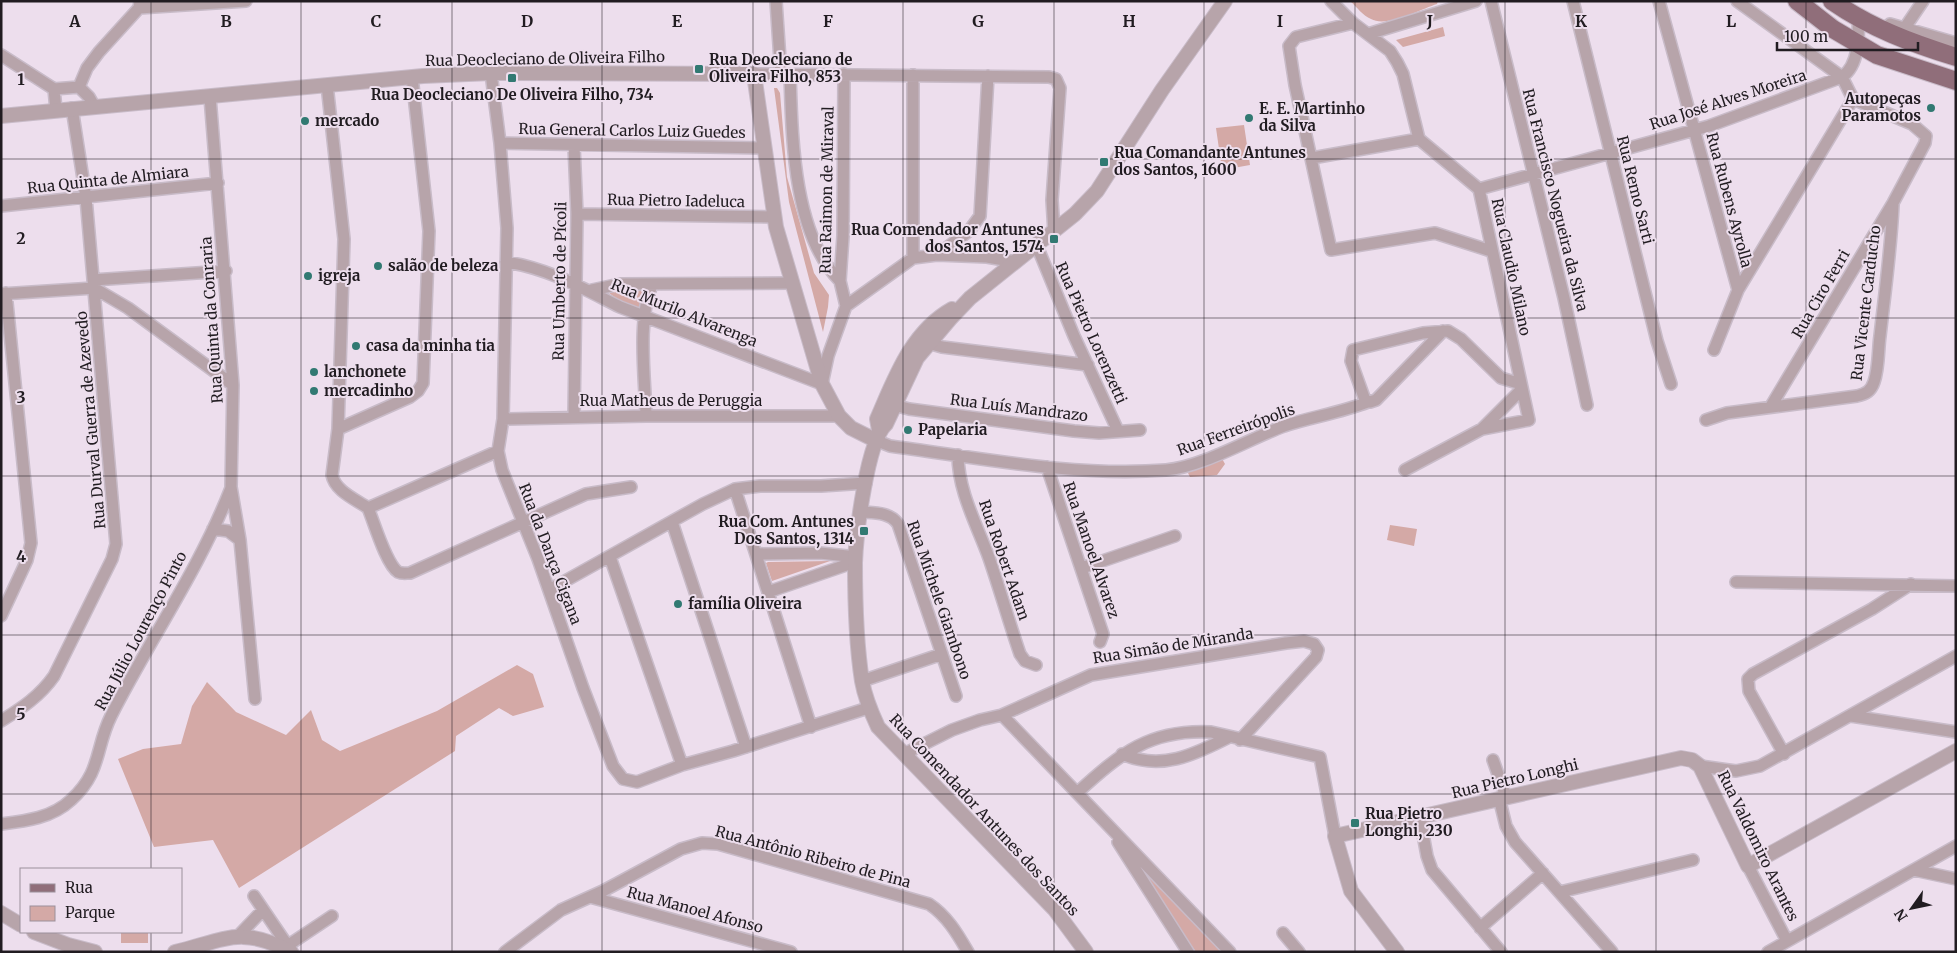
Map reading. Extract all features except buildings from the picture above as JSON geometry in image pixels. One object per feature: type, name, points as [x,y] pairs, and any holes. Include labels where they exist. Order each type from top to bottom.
[{"type":"main road","points":[[1797,1],[1857,45],[1897,63],[1956,81]]},
{"type":"main road","points":[[1836,2],[1863,22],[1891,35],[1956,57]]},
{"type":"street","points":[[79,87],[87,68],[139,5],[246,1]]},
{"type":"street","points":[[776,1],[795,160],[808,223],[821,258],[840,281]]},
{"type":"street","name":"Rua Comendador Antunes dos Santos","points":[[1086,952],[1055,910],[878,727],[868,708],[862,681],[856,559],[861,512],[877,435],[877,419],[912,345],[930,324],[944,313],[970,298],[1037,246],[1097,191],[1156,90],[1225,1]]},
{"type":"street","points":[[1312,158],[1419,139],[1400,66],[1390,51],[1353,23],[1331,1]]},
{"type":"street","points":[[1368,34],[1476,1]]},
{"type":"street","name":"Rua Francisco Nogueira da Silva","points":[[1491,1],[1587,405]]},
{"type":"street","name":"Rua Remo Sarti","points":[[1573,1],[1610,154],[1658,341],[1671,384]]},
{"type":"street","name":"Rua Rubens Ayrolla","points":[[1659,1],[1738,290]]},
{"type":"street","points":[[1714,350],[1738,290],[1853,99],[1842,77],[1736,1]]},
{"type":"street","points":[[1904,29],[1923,1]]},
{"type":"street","points":[[1842,77],[1852,66],[1863,22],[1875,21],[1886,23],[1956,43]]},
{"type":"street","points":[[1353,23],[1296,37],[1289,46],[1331,250],[1440,233],[1491,251]]},
{"type":"street","points":[[1,55],[54,89],[79,87]]},
{"type":"street","name":"Rua Deocleciano de Oliveira Filho","points":[[1,116],[412,77],[491,73],[913,74],[1049,77],[1059,83],[1052,200],[1054,232]]},
{"type":"street","name":"Rua da Dança Cigana","points":[[491,73],[500,143],[507,228],[503,419],[498,451],[502,470],[549,590],[583,688],[618,774],[623,779],[637,782],[682,765],[746,747],[868,708]]},
{"type":"street","points":[[754,74],[774,217],[822,384],[839,416],[851,428],[877,435]]},
{"type":"street","name":"Rua Raimon de Miraval","points":[[844,74],[843,236],[840,281],[846,306]]},
{"type":"street","points":[[913,74],[913,258]]},
{"type":"street","points":[[937,255],[970,232],[980,216],[988,76]]},
{"type":"street","points":[[338,429],[410,397],[418,392],[423,383],[429,231],[412,77]]},
{"type":"street","name":"Rua José Alves Moreira","points":[[1478,189],[1694,130],[1761,108],[1842,77]]},
{"type":"street","points":[[327,85],[344,239],[338,429],[331,465],[333,482],[368,508],[390,563],[397,572],[410,573],[586,494],[631,488]]},
{"type":"street","points":[[79,87],[89,97],[94,106]]},
{"type":"street","points":[[54,89],[56,110]]},
{"type":"street","name":"Rua Quinta da Conraria","points":[[210,97],[226,271],[233,385],[231,487],[240,540],[255,699]]},
{"type":"street","name":"Rua Ciro Ferri","points":[[1771,406],[1893,203],[1925,143],[1926,136],[1912,124],[1853,99]]},
{"type":"street","name":"Rua Durval Guerra de Azevedo","points":[[1,721],[30,703],[46,688],[54,676],[112,559],[116,544],[86,198],[72,108]]},
{"type":"street","name":"Rua Claudio Milano","points":[[1405,470],[1482,429],[1529,420],[1478,189],[1419,139]]},
{"type":"street","name":"Rua General Carlos Luiz Guedes","points":[[500,143],[574,146],[764,148]]},
{"type":"street","name":"Rua Umberto de Pícoli","points":[[574,146],[577,214],[574,284],[574,416]]},
{"type":"street","name":"Rua Quinta de Almiara","points":[[1,206],[218,183]]},
{"type":"street","name":"Rua Vicente Carducho","points":[[1706,420],[1727,413],[1771,406],[1857,396],[1870,390],[1874,382],[1881,329],[1891,240],[1893,203]]},
{"type":"street","name":"Rua Pietro Iadeluca","points":[[577,214],[774,217]]},
{"type":"street","name":"Rua Pietro Lorenzetti","points":[[1037,246],[1118,432]]},
{"type":"street","points":[[822,384],[828,356],[846,306],[913,258],[937,255],[987,257],[1016,262]]},
{"type":"street","name":"Rua Murilo Alvarenga","points":[[506,262],[530,266],[592,290],[620,307],[822,384]]},
{"type":"street","points":[[1,616],[27,560],[31,544],[4,293],[226,271]]},
{"type":"street","points":[[592,290],[613,285],[792,283]]},
{"type":"street","points":[[93,284],[233,385]]},
{"type":"street","points":[[646,416],[644,332],[648,294],[652,285]]},
{"type":"street","name":"Rua Comendador Antunes dos Santos","points":[[877,435],[886,424],[917,358],[928,343],[970,298]]},
{"type":"street","points":[[1369,402],[1361,394],[1351,361],[1353,350],[1422,333],[1442,331],[1461,339],[1501,378],[1522,386]]},
{"type":"street","name":"Rua Ferreirópolis","points":[[877,435],[890,446],[1047,468],[1086,471],[1167,470],[1180,467],[1284,426],[1348,410],[1376,400],[1442,331]]},
{"type":"street","points":[[928,343],[960,350],[1088,365]]},
{"type":"street","name":"Rua Claudio Milano","points":[[1482,429],[1522,386]]},
{"type":"street","name":"Rua Luís Mandrazo","points":[[894,405],[909,409],[1074,432],[1140,430]]},
{"type":"street","name":"Rua Matheus de Peruggia","points":[[503,419],[574,416],[839,416]]},
{"type":"street","points":[[368,508],[498,451]]},
{"type":"street","name":"Rua Robert Adam","points":[[958,455],[958,470],[962,487],[990,560],[1020,654],[1025,661],[1036,664]]},
{"type":"street","name":"Rua Manoel Alvarez","points":[[1047,468],[1103,634],[1100,642]]},
{"type":"street","points":[[549,590],[703,504],[735,489],[760,486],[820,486],[866,483]]},
{"type":"street","name":"Rua Júlio Lourenço Pinto","points":[[1,824],[29,820],[52,813],[71,800],[89,780],[98,761],[110,717],[214,529],[231,487]]},
{"type":"street","points":[[735,489],[811,726]]},
{"type":"street","name":"Rua Michele Giambono","points":[[861,512],[887,515],[894,518],[898,524],[956,696]]},
{"type":"street","points":[[672,522],[746,747]]},
{"type":"street","points":[[214,529],[228,531],[240,540]]},
{"type":"street","points":[[1082,568],[1174,536]]},
{"type":"street","points":[[756,554],[820,553],[856,559]]},
{"type":"street","points":[[610,557],[682,765]]},
{"type":"street","points":[[768,592],[856,559]]},
{"type":"street","points":[[1736,582],[1956,586]]},
{"type":"street","points":[[1784,754],[1749,691],[1748,679],[1753,674],[1872,610],[1911,584]]},
{"type":"street","name":"Rua Simão de Miranda","points":[[904,754],[966,724],[1002,715],[1077,680],[1103,672],[1286,643],[1304,641],[1314,644],[1318,650],[1316,657],[1235,738]]},
{"type":"street","points":[[862,681],[942,654]]},
{"type":"street","points":[[1700,766],[1745,770],[1760,766],[1956,656]]},
{"type":"street","points":[[1002,715],[1078,792],[1107,826],[1139,855],[1230,952]]},
{"type":"street","points":[[1851,716],[1956,732]]},
{"type":"street","points":[[1078,792],[1122,754],[1148,741],[1169,735],[1202,731],[1320,757],[1335,836],[1351,891],[1397,952]]},
{"type":"street","points":[[1122,754],[1134,760],[1160,762],[1194,755],[1235,738]]},
{"type":"street","points":[[1748,866],[1956,751]]},
{"type":"street","name":"Rua Pietro Longhi","points":[[1335,836],[1668,760],[1681,758],[1692,760],[1700,766]]},
{"type":"street","points":[[1493,760],[1503,798],[1506,826],[1510,835],[1612,952]]},
{"type":"street","name":"Rua Valdomiro Arantes","points":[[1700,766],[1748,866],[1787,940]]},
{"type":"street","points":[[1420,818],[1427,856],[1432,870],[1500,952]]},
{"type":"street","points":[[1107,826],[1188,952]]},
{"type":"street","name":"Rua Antônio Ribeiro de Pina","points":[[505,952],[551,916],[692,845],[718,844],[929,904],[940,912],[955,929],[968,952]]},
{"type":"street","points":[[1768,952],[1956,846]]},
{"type":"street","points":[[1560,892],[1692,860]]},
{"type":"street","points":[[1914,870],[1956,879]]},
{"type":"street","points":[[1480,928],[1543,873]]},
{"type":"street","points":[[254,896],[290,950]]},
{"type":"street","name":"Rua Manoel Afonso","points":[[590,897],[791,952]]},
{"type":"street","points":[[239,935],[263,910]]},
{"type":"street","points":[[1,913],[20,923]]},
{"type":"street","points":[[290,950],[332,916]]},
{"type":"street","points":[[1283,932],[1299,952]]},
{"type":"street","points":[[36,933],[67,948],[95,952]]},
{"type":"street","points":[[175,952],[239,935],[274,943],[290,950]]},
{"type":"green space","points":[[1350,1],[1438,1],[1437,4],[1395,20],[1378,21],[1368,18]]},
{"type":"green space","points":[[1443,27],[1445,36],[1403,47],[1396,40]]},
{"type":"green space","points":[[774,88],[777,88],[780,93],[787,177],[814,273],[829,295],[823,332],[789,202]]},
{"type":"green space","points":[[1244,125],[1250,165],[1222,170],[1216,128]]},
{"type":"green space","points":[[648,288],[643,312],[621,302],[605,290]]},
{"type":"green space","points":[[1220,455],[1225,464],[1217,475],[1190,477],[1188,473],[1194,465]]},
{"type":"green space","points":[[1390,525],[1417,529],[1414,546],[1387,540]]},
{"type":"green space","points":[[830,561],[772,581],[766,563],[768,562]]},
{"type":"green space","points":[[517,665],[533,674],[544,707],[513,716],[499,708],[456,736],[455,751],[239,888],[213,840],[154,847],[118,759],[143,749],[181,744],[192,706],[207,682],[236,712],[286,735],[311,710],[322,740],[340,751],[437,711]]},
{"type":"green space","points":[[1141,864],[1221,952],[1196,952],[1150,886]]},
{"type":"green space","points":[[121,933],[148,933],[148,943],[121,943]]},
{"type":"place","name":"Rua Deocleciano de Oliveira Filho, 853","points":[[699,69]]},
{"type":"place","name":"Rua Deocleciano De Oliveira Filho, 734","points":[[512,78]]},
{"type":"place","name":"Autopeças Paramotos","points":[[1931,108]]},
{"type":"place","name":"E. E. Martinho da Silva","points":[[1249,118]]},
{"type":"place","name":"mercado","points":[[305,121]]},
{"type":"place","name":"Rua Comandante Antunes dos Santos, 1600","points":[[1104,162]]},
{"type":"place","name":"Rua Comendador Antunes dos Santos, 1574","points":[[1054,239]]},
{"type":"place","name":"salão de beleza","points":[[378,266]]},
{"type":"place","name":"igreja","points":[[308,276]]},
{"type":"place","name":"casa da minha tia","points":[[356,346]]},
{"type":"place","name":"lanchonete","points":[[314,372]]},
{"type":"place","name":"mercadinho","points":[[314,391]]},
{"type":"place","name":"Papelaria","points":[[908,430]]},
{"type":"place","name":"Rua Com. Antunes Dos Santos, 1314","points":[[864,531]]},
{"type":"place","name":"família Oliveira","points":[[678,604]]},
{"type":"place","name":"Rua Pietro Longhi, 230","points":[[1355,823]]}]
